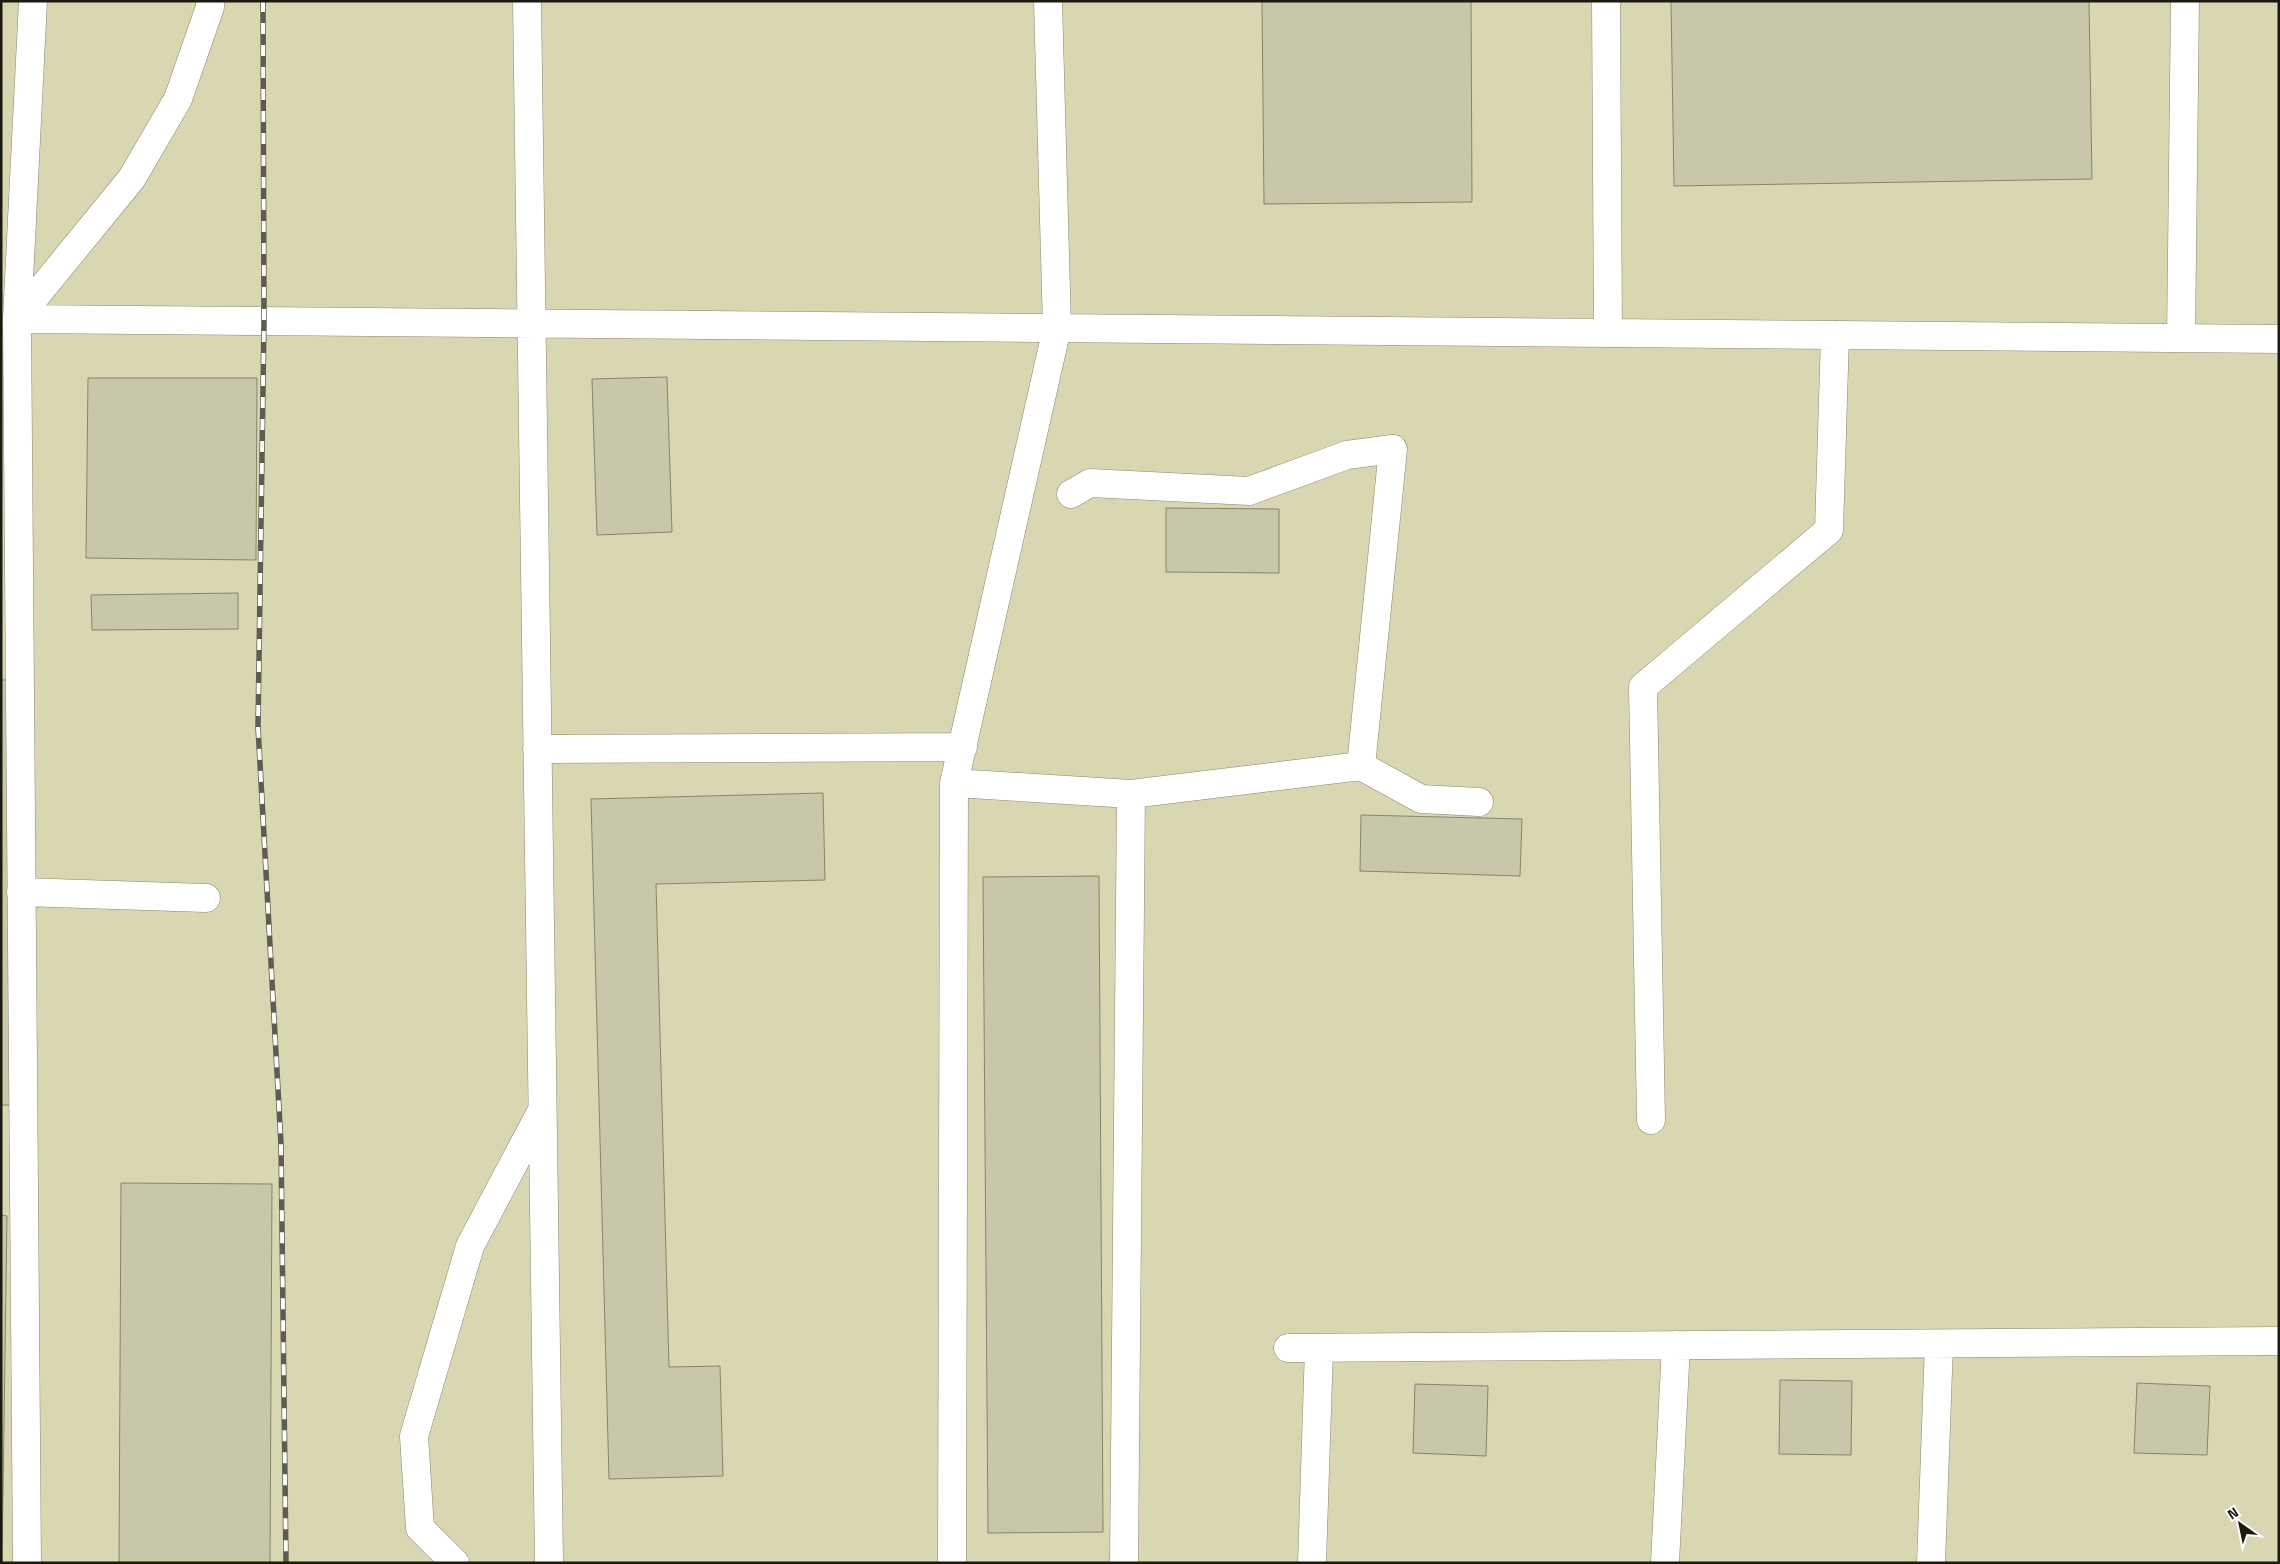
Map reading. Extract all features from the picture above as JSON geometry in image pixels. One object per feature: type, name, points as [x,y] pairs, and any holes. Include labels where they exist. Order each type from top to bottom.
[{"type":"street","points":[[27,1563],[17,320],[33,1]]},
{"type":"street","points":[[17,320],[132,178],[178,99],[210,7],[210,1]]},
{"type":"street","points":[[527,1],[549,1563]]},
{"type":"street","points":[[952,1563],[954,783],[1057,328],[1048,1]]},
{"type":"street","points":[[1606,1],[1608,333]]},
{"type":"street","points":[[2181,338],[2185,1]]},
{"type":"street","points":[[17,320],[2279,339]]},
{"type":"street","points":[[1651,1120],[1643,687],[1829,530],[1835,335]]},
{"type":"street","points":[[1072,494],[1090,482],[1249,491],[1347,455],[1393,450],[1361,766]]},
{"type":"street","points":[[537,749],[963,747]]},
{"type":"street","points":[[954,783],[1131,794],[1361,766],[1421,799],[1479,802]]},
{"type":"street","points":[[1124,1563],[1131,794]]},
{"type":"street","points":[[21,892],[206,898]]},
{"type":"street","points":[[455,1563],[420,1528],[414,1436],[470,1246],[542,1110]]},
{"type":"street","points":[[1288,1348],[2279,1341]]},
{"type":"street","points":[[1931,1563],[1939,1344]]},
{"type":"street","points":[[1666,1563],[1676,1346]]},
{"type":"street","points":[[1312,1563],[1319,1348]]},
{"type":"shaded area","points":[[1,1],[2279,1],[2279,1563],[1,1563]]},
{"type":"building","points":[[1262,1],[1471,1],[1472,202],[1264,204]]},
{"type":"building","points":[[1671,1],[2089,1],[2092,179],[1674,186]]},
{"type":"building","points":[[667,377],[672,532],[597,535],[592,379]]},
{"type":"building","points":[[88,378],[257,378],[256,560],[86,558]]},
{"type":"building","points":[[1166,508],[1279,509],[1279,573],[1166,572]]},
{"type":"building","points":[[238,593],[238,629],[92,630],[91,595]]},
{"type":"building","points":[[1,680],[10,680],[19,1105],[1,1105]]},
{"type":"building","points":[[823,793],[825,880],[656,884],[669,1367],[720,1366],[723,1476],[609,1479],[591,799]]},
{"type":"building","points":[[1361,815],[1522,819],[1520,876],[1360,871]]},
{"type":"building","points":[[1099,876],[1103,1532],[988,1533],[983,877]]},
{"type":"building","points":[[121,1183],[272,1184],[270,1563],[119,1563]]},
{"type":"building","points":[[1,1215],[7,1216],[2,1563],[1,1563]]},
{"type":"building","points":[[1780,1380],[1852,1381],[1851,1455],[1779,1454]]},
{"type":"building","points":[[2137,1383],[2210,1386],[2207,1455],[2134,1453]]},
{"type":"building","points":[[1415,1384],[1488,1386],[1486,1456],[1413,1453]]},
{"type":"railway","points":[[263,1],[264,321],[258,727],[281,1144],[286,1563]]}]
